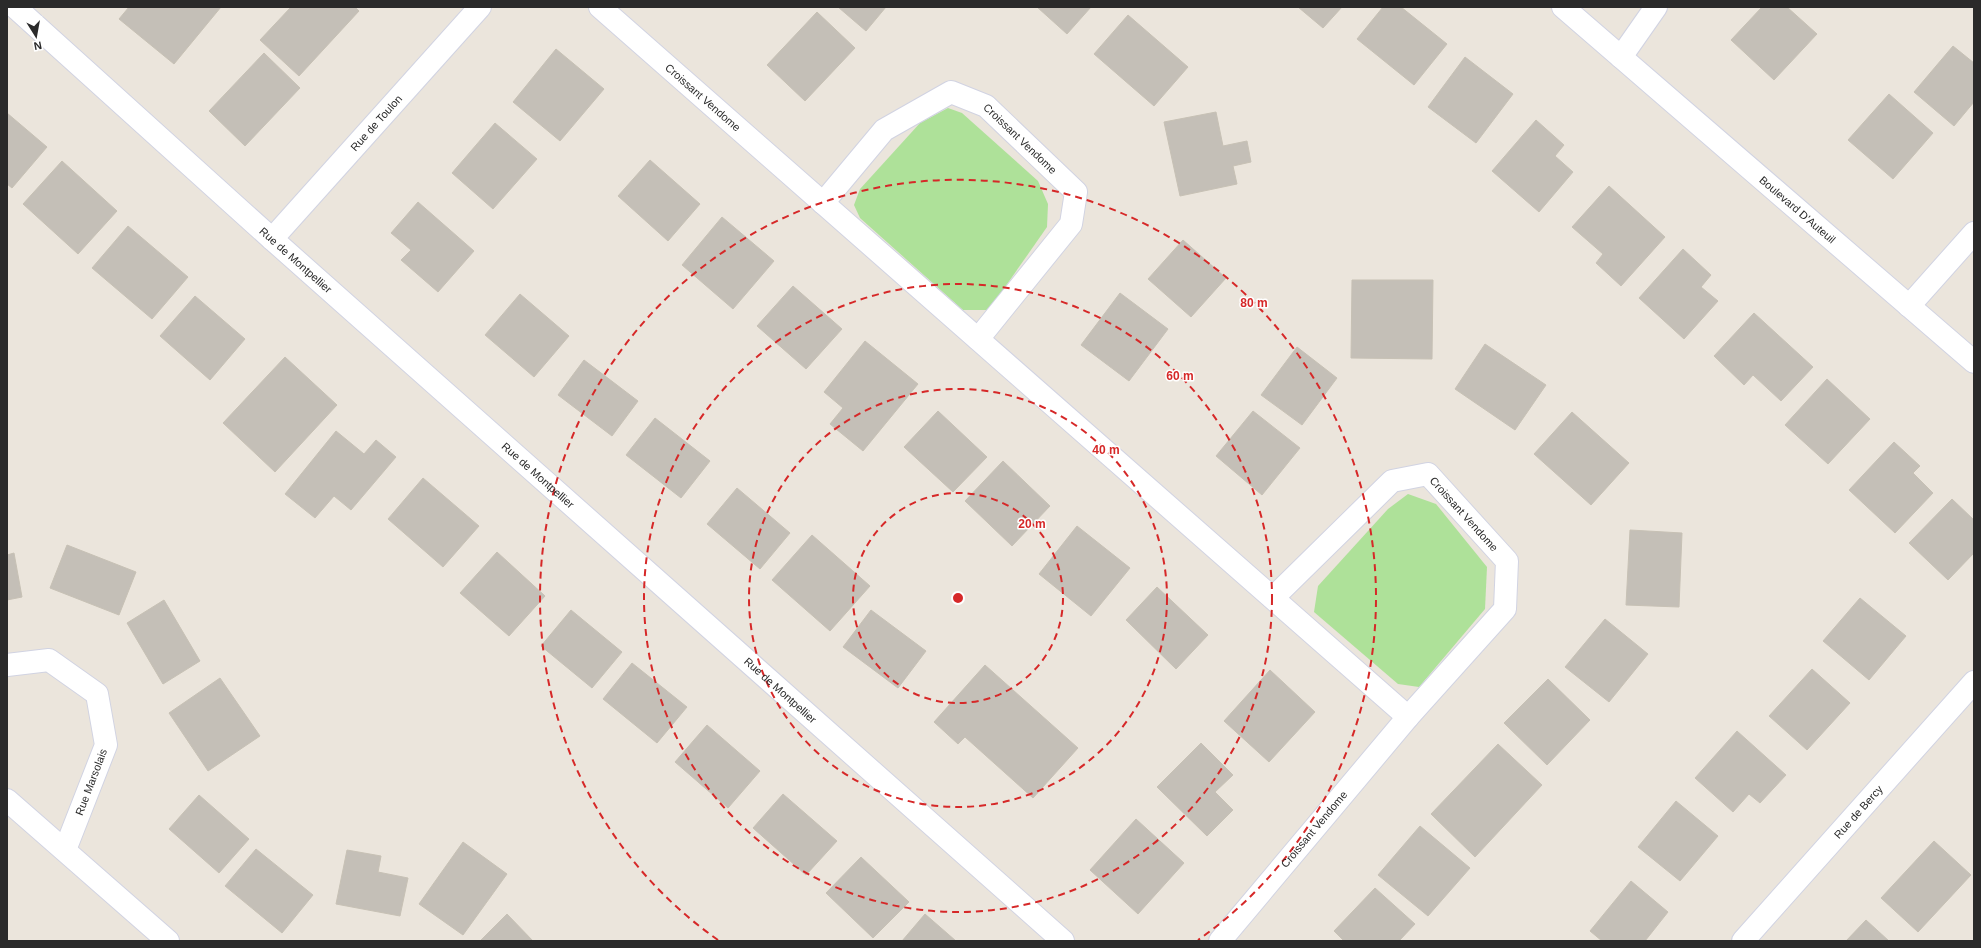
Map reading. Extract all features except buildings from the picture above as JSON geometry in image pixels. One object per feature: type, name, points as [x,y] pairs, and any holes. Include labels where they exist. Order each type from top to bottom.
[{"type":"street","name":"Rue de Montpellier","points":[[15,7],[272,239],[1063,941]]},
{"type":"street","name":"Rue de Toulon","points":[[272,239],[480,7]]},
{"type":"street","name":"Croissant Vendome","points":[[600,7],[1408,717]]},
{"type":"street","name":"Boulevard D'Auteuil","points":[[1563,7],[1974,362]]},
{"type":"street","points":[[1621,57],[1656,7]]},
{"type":"street","name":"Croissant Vendome","points":[[823,203],[884,130],[952,92],[986,106],[1076,192],[1071,224],[978,339]]},
{"type":"street","points":[[1909,306],[1974,234]]},
{"type":"street","name":"Croissant Vendome","points":[[1220,941],[1408,717],[1505,609],[1507,561],[1428,474],[1392,481],[1273,598]]},
{"type":"street","name":"Rue Marsolais","points":[[7,665],[48,660],[97,694],[106,746],[65,850]]},
{"type":"street","name":"Rue de Bercy","points":[[1743,941],[1974,682]]},
{"type":"street","points":[[7,800],[168,941]]},
{"type":"green space","points":[[948,108],[962,113],[1038,181],[1048,204],[1047,227],[989,310],[963,310],[860,218],[854,205],[860,189],[920,123]]},
{"type":"green space","points":[[1408,494],[1436,504],[1487,567],[1485,609],[1419,687],[1398,684],[1314,612],[1318,586],[1388,509]]}]
